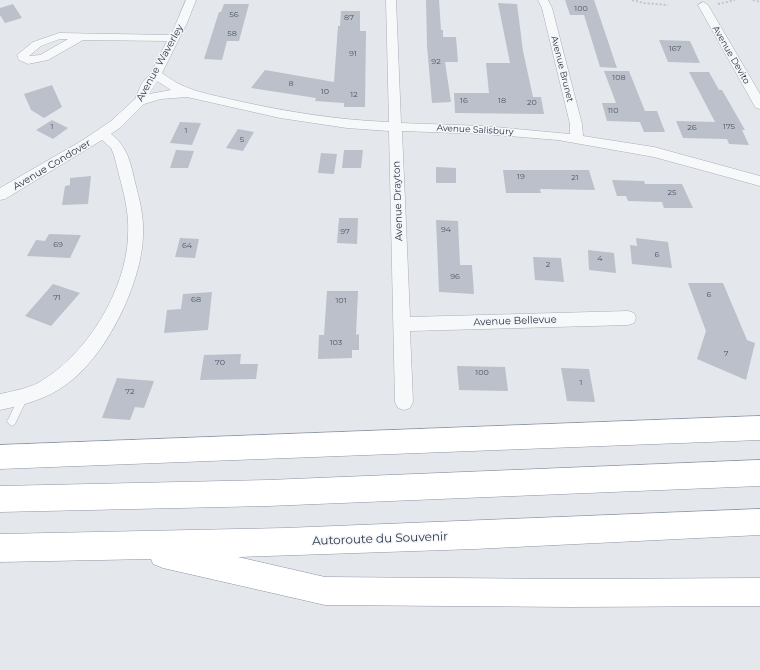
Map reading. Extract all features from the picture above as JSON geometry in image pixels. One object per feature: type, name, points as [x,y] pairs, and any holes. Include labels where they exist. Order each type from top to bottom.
[{"type":"highway","points":[[0,457],[760,428]]},
{"type":"highway","points":[[0,499],[268,493],[760,473]]},
{"type":"highway","name":"Autoroute du Souvenir","points":[[0,548],[133,547],[562,532],[760,522]]},
{"type":"highway","points":[[133,547],[325,591],[572,593],[760,592]]},
{"type":"street","name":"Avenue Waverley","points":[[103,134],[124,117],[140,100],[148,83],[156,74],[182,23],[191,0]]},
{"type":"street","name":"Avenue Drayton","points":[[391,0],[404,402]]},
{"type":"street","name":"Avenue Brunet","points":[[543,0],[547,8],[576,124],[576,138]]},
{"type":"street","name":"Avenue Devito","points":[[703,5],[760,105]]},
{"type":"street","points":[[81,36],[174,38]]},
{"type":"street","name":"Avenue Salisbury","points":[[156,74],[171,86],[188,93],[250,108],[293,116],[347,124],[491,131],[576,138],[635,148],[760,181]]},
{"type":"street","name":"Avenue Salisbury","points":[[140,100],[160,95],[188,93]]},
{"type":"street","points":[[2,402],[23,397],[58,381],[74,368],[88,354],[111,319],[126,282],[131,265],[136,236],[134,211],[121,155],[116,145],[103,134]]},
{"type":"street","name":"Avenue Condover","points":[[0,195],[43,171],[103,134]]},
{"type":"street","name":"Avenue Bellevue","points":[[402,324],[628,318]]},
{"type":"lane","points":[[12,421],[23,397]]},
{"type":"path","points":[[632,0],[644,3],[668,5]]},
{"type":"path","points":[[721,2],[735,0]]},
{"type":"path","points":[[752,0],[760,2]]},
{"type":"building","points":[[426,0],[439,0],[441,30],[443,30],[443,37],[456,37],[458,62],[445,62],[451,102],[432,103],[427,46]]},
{"type":"building","points":[[565,0],[594,0],[617,68],[600,67],[584,15],[570,15]]},
{"type":"building","points":[[498,3],[517,4],[523,51],[533,97],[541,97],[544,114],[455,113],[454,93],[489,93],[486,63],[510,63]]},
{"type":"building","points":[[13,4],[22,18],[5,23],[0,15],[0,8]]},
{"type":"building","points":[[224,4],[249,4],[239,41],[227,41],[222,60],[204,59],[219,12],[221,12]]},
{"type":"building","points":[[341,11],[360,11],[360,31],[366,31],[365,107],[344,107],[344,103],[315,101],[316,98],[251,88],[265,70],[334,82],[338,26],[340,26]]},
{"type":"building","points":[[659,40],[690,41],[700,63],[668,62]]},
{"type":"building","points":[[604,71],[629,71],[645,111],[657,111],[665,132],[644,132],[640,122],[607,121],[602,103],[616,103]]},
{"type":"building","points":[[689,72],[709,72],[719,90],[722,90],[745,130],[742,130],[749,145],[729,144],[727,139],[683,138],[676,121],[715,122]]},
{"type":"building","points":[[52,85],[62,107],[44,118],[31,110],[24,94]]},
{"type":"building","points":[[52,120],[68,128],[53,139],[36,130]]},
{"type":"building","points":[[180,122],[201,123],[192,145],[170,143]]},
{"type":"building","points":[[238,129],[254,132],[243,151],[226,148]]},
{"type":"building","points":[[176,150],[194,151],[188,168],[170,168]]},
{"type":"building","points":[[344,150],[363,150],[361,168],[342,168]]},
{"type":"building","points":[[321,153],[337,154],[334,174],[318,173]]},
{"type":"building","points":[[436,167],[456,168],[456,183],[436,183]]},
{"type":"building","points":[[503,170],[589,170],[595,190],[540,189],[541,193],[506,193]]},
{"type":"building","points":[[91,176],[88,204],[62,205],[65,186],[70,185],[70,178]]},
{"type":"building","points":[[612,180],[644,181],[645,184],[682,184],[693,208],[664,208],[662,202],[628,201],[626,196],[617,196]]},
{"type":"building","points":[[339,218],[358,218],[357,244],[337,243]]},
{"type":"building","points":[[436,220],[458,221],[460,265],[472,265],[474,294],[439,292]]},
{"type":"building","points":[[49,234],[81,235],[70,258],[27,256],[36,240],[45,241]]},
{"type":"building","points":[[180,238],[199,239],[195,258],[175,257]]},
{"type":"building","points":[[636,238],[668,242],[672,268],[632,264],[630,245],[637,246]]},
{"type":"building","points":[[588,250],[614,253],[616,273],[589,270]]},
{"type":"building","points":[[533,257],[561,258],[564,282],[535,280]]},
{"type":"building","points":[[688,283],[723,283],[747,340],[755,343],[746,380],[697,359],[706,331]]},
{"type":"building","points":[[53,284],[80,293],[51,326],[25,316]]},
{"type":"building","points":[[327,291],[358,291],[356,335],[359,334],[359,350],[352,350],[352,358],[318,359],[319,335],[324,335]]},
{"type":"building","points":[[212,292],[208,330],[164,333],[167,310],[181,309],[183,294]]},
{"type":"building","points":[[241,354],[240,364],[258,364],[256,379],[200,380],[204,355]]},
{"type":"building","points":[[457,366],[505,367],[508,391],[459,390]]},
{"type":"building","points":[[561,368],[589,369],[595,402],[567,401]]},
{"type":"building","points":[[117,378],[154,381],[144,408],[135,407],[130,420],[102,418]]}]
